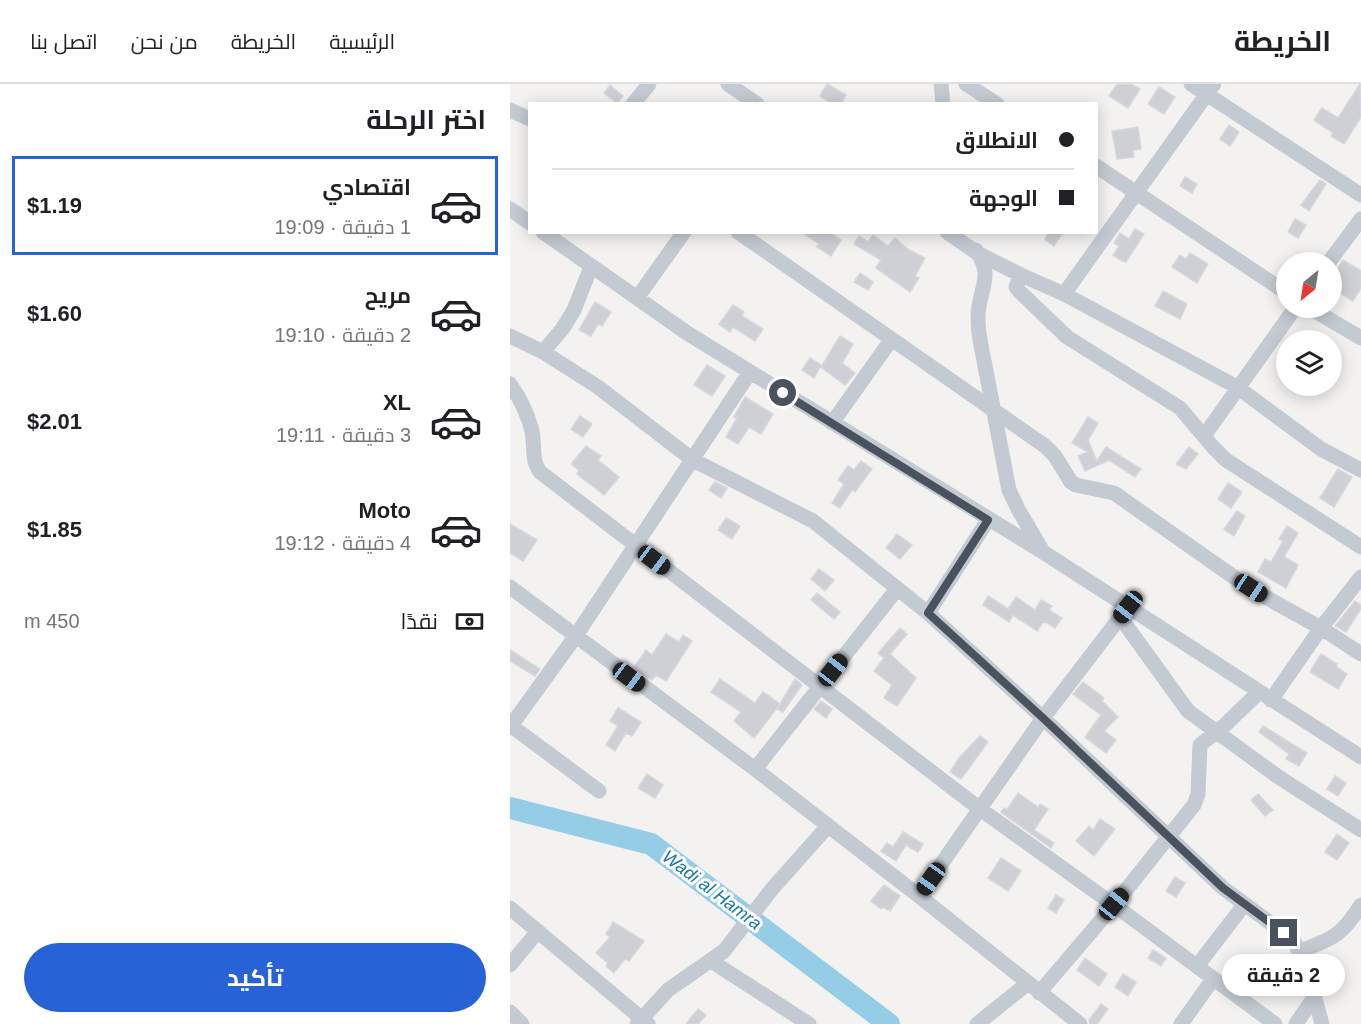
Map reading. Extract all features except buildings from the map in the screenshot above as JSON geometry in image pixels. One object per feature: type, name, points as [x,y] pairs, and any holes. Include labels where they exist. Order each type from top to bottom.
[{"type":"street","points":[[635,102],[649,84]]},
{"type":"street","points":[[728,84],[754,102]]},
{"type":"street","points":[[941,84],[943,102]]},
{"type":"street","points":[[966,84],[994,102]]},
{"type":"street","points":[[1191,84],[1210,89],[1361,195]]},
{"type":"street","points":[[1064,294],[1210,89]]},
{"type":"street","points":[[510,110],[528,118]]},
{"type":"street","points":[[1098,167],[1276,286]]},
{"type":"street","points":[[510,209],[528,222]]},
{"type":"street","points":[[1336,252],[1361,219]]},
{"type":"street","points":[[546,234],[591,267],[750,372],[1043,552],[1124,612],[1265,696],[1361,757]]},
{"type":"street","points":[[566,234],[566,249]]},
{"type":"street","points":[[637,298],[683,234]]},
{"type":"street","points":[[741,234],[1051,451],[1071,482],[1114,493],[1259,594],[1321,628],[1361,654]]},
{"type":"street","points":[[950,234],[977,253],[1064,294],[1237,387],[1321,449],[1361,470]]},
{"type":"street","points":[[965,234],[983,261],[986,274],[978,320],[993,411],[1013,501],[1043,552]]},
{"type":"street","points":[[543,352],[563,328],[574,310],[591,267]]},
{"type":"street","points":[[1021,275],[1016,287],[1018,291],[1054,325],[1084,349],[1180,408],[1213,447],[1233,465],[1361,547]]},
{"type":"street","points":[[1204,436],[1288,318]]},
{"type":"street","points":[[1327,318],[1361,338]]},
{"type":"street","points":[[510,336],[543,352],[598,387],[693,460],[813,521],[928,613],[1168,837],[1244,905],[1284,933],[1300,951],[1322,1024]]},
{"type":"street","points":[[832,423],[891,340]]},
{"type":"street","points":[[599,791],[510,726],[575,637],[750,372]]},
{"type":"street","points":[[510,384],[529,423],[535,466],[540,472],[980,809],[1114,904],[1275,1024]]},
{"type":"street","points":[[928,613],[988,520]]},
{"type":"street","points":[[977,1024],[1033,988],[1114,904],[1197,800],[1199,748],[1202,743],[1265,696],[1361,577]]},
{"type":"street","points":[[510,586],[828,826],[1080,1024]]},
{"type":"street","points":[[755,770],[897,589]]},
{"type":"street","points":[[919,896],[1043,718],[1124,612]]},
{"type":"street","points":[[1124,612],[1180,702],[1194,715],[1280,778],[1361,830]]},
{"type":"street","points":[[510,908],[642,1022],[675,984],[724,951],[772,889],[828,826]]},
{"type":"street","points":[[1197,966],[1244,905]]},
{"type":"street","points":[[1300,951],[1331,940],[1346,927],[1360,908]]},
{"type":"street","points":[[510,965],[538,932]]},
{"type":"street","points":[[711,961],[809,1024]]},
{"type":"street","points":[[1181,1024],[1214,979]]},
{"type":"street","points":[[1296,1024],[1315,996]]},
{"type":"street","points":[[510,1012],[522,1024]]},
{"type":"waterway","name":"Wadi al Hamra","points":[[510,808],[651,844],[889,1024]]},
{"type":"route","points":[[783,393],[988,520],[928,613],[1223,888],[1284,933]]}]
